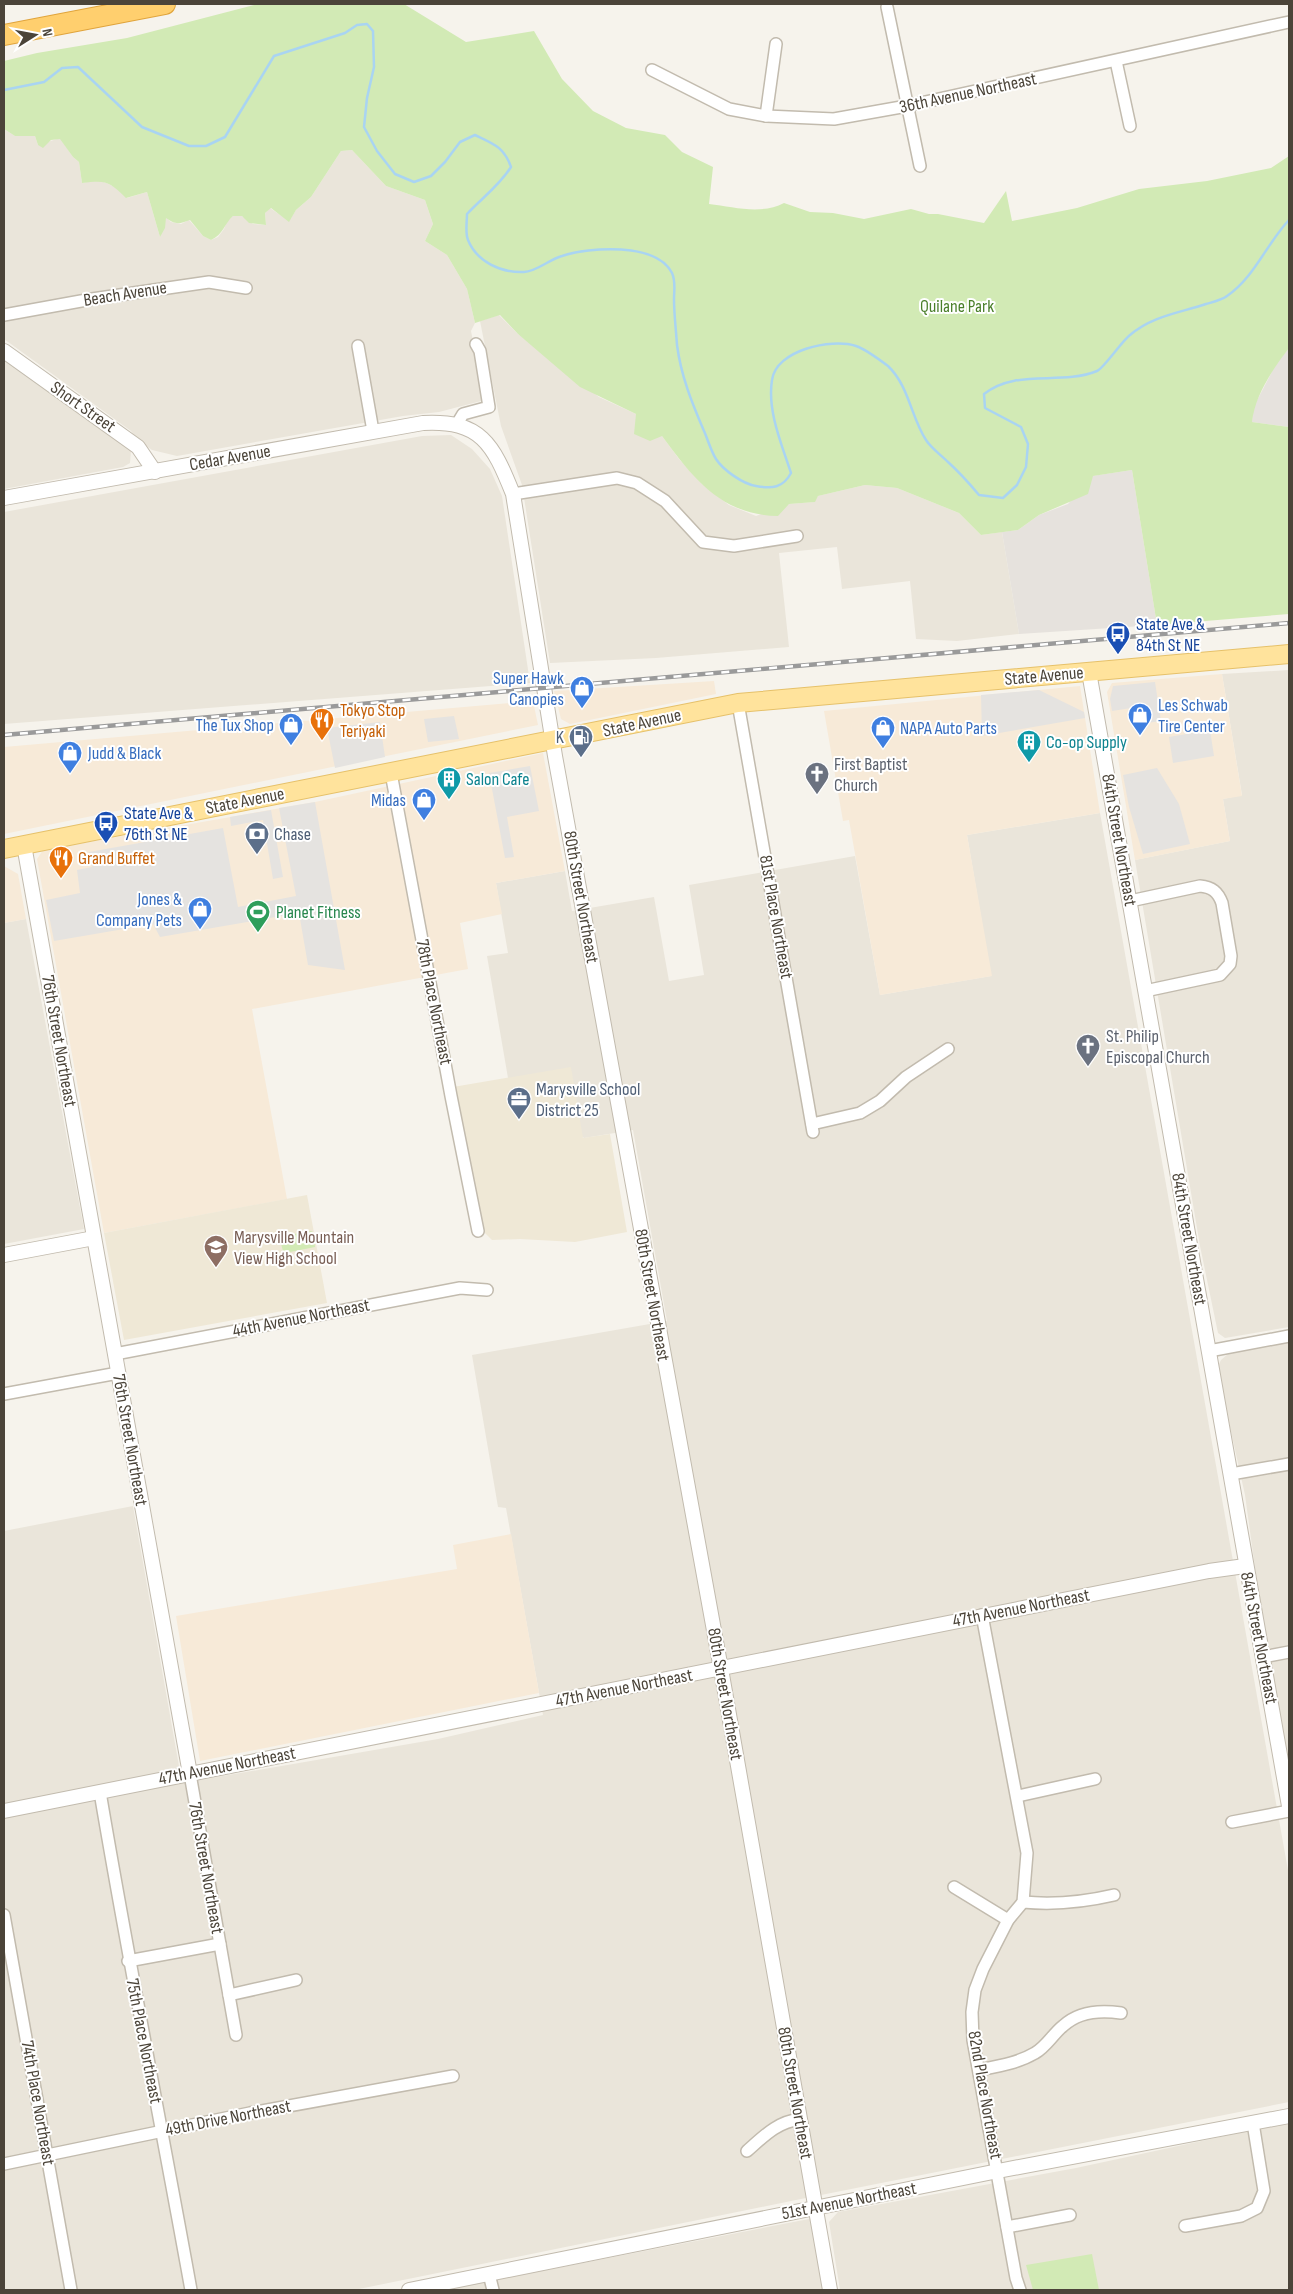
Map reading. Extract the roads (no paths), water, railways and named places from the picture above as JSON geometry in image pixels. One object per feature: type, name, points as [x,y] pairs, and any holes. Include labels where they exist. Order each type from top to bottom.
[{"type":"highway","points":[[4,35],[165,4]]},
{"type":"main road","name":"State Avenue","points":[[4,849],[738,703],[1289,654]]},
{"type":"street","points":[[887,7],[920,166]]},
{"type":"street","name":"36th Avenue Northeast","points":[[652,70],[729,109],[766,116],[834,119],[907,106],[1289,22]]},
{"type":"street","points":[[766,116],[776,44]]},
{"type":"street","points":[[1116,61],[1130,126]]},
{"type":"street","name":"Beach Avenue","points":[[4,315],[84,300],[209,282],[246,288]]},
{"type":"street","points":[[457,424],[464,414],[489,408],[480,351],[476,344]]},
{"type":"street","points":[[358,346],[373,431]]},
{"type":"street","name":"Short Street","points":[[4,351],[138,446],[154,472]]},
{"type":"street","name":"Cedar Avenue","points":[[4,498],[373,431],[423,423],[444,422],[457,424]]},
{"type":"street","name":"80th Street Northeast","points":[[457,424],[481,436],[491,447],[499,458],[513,494],[553,741],[721,1669],[830,2290]]},
{"type":"street","points":[[513,494],[617,478],[637,483],[665,501],[703,542],[724,547],[797,536]]},
{"type":"street","name":"84th Street Northeast","points":[[1089,672],[1231,1474],[1245,1566],[1289,1806]]},
{"type":"street","name":"81st Place Northeast","points":[[738,703],[813,1128],[860,1113],[880,1101],[906,1077],[948,1049]]},
{"type":"street","name":"78th Place Northeast","points":[[391,773],[478,1231]]},
{"type":"street","name":"76th Street Northeast","points":[[24,845],[236,2035]]},
{"type":"street","points":[[1130,901],[1200,886],[1216,893],[1222,903],[1231,956],[1230,964],[1226,970],[1213,977],[1146,991]]},
{"type":"street","points":[[4,1255],[94,1238]]},
{"type":"street","name":"44th Avenue Northeast","points":[[115,1354],[460,1288],[487,1290]]},
{"type":"street","points":[[1209,1351],[1289,1336]]},
{"type":"street","points":[[4,1394],[118,1373]]},
{"type":"street","points":[[1231,1474],[1289,1464]]},
{"type":"street","name":"47th Avenue Northeast","points":[[4,1811],[721,1669],[982,1615],[1209,1571],[1245,1566]]},
{"type":"street","points":[[982,1615],[1018,1796],[1027,1853],[1023,1902],[1047,1904],[1092,1900],[1114,1895]]},
{"type":"street","points":[[1263,1657],[1289,1652]]},
{"type":"street","points":[[1018,1796],[1095,1778]]},
{"type":"street","name":"75th Place Northeast","points":[[100,1792],[128,1961],[162,2132],[190,2290]]},
{"type":"street","points":[[1232,1822],[1289,1811]]},
{"type":"street","points":[[954,1888],[1008,1920]]},
{"type":"street","name":"82nd Place Northeast","points":[[1020,2290],[972,2040],[972,2012],[975,1990],[983,1969],[1008,1920],[1023,1902]]},
{"type":"street","name":"74th Place Northeast","points":[[4,1915],[71,2290]]},
{"type":"street","points":[[128,1961],[220,1944]]},
{"type":"street","points":[[229,1995],[296,1980]]},
{"type":"street","points":[[979,2070],[1013,2063],[1037,2053],[1063,2025],[1077,2016],[1103,2010],[1121,2014]]},
{"type":"street","name":"49th Drive Northeast","points":[[4,2164],[250,2113],[453,2076]]},
{"type":"street","name":"51st Avenue Northeast","points":[[409,2290],[998,2171],[1289,2116]]},
{"type":"street","points":[[747,2151],[769,2130],[786,2121],[800,2119]]},
{"type":"street","points":[[1185,2226],[1240,2216],[1256,2208],[1264,2191],[1253,2123]]},
{"type":"street","points":[[1007,2227],[1070,2215]]},
{"type":"street","points":[[489,2274],[493,2290]]},
{"type":"waterway","points":[[4,90],[44,82],[62,68],[78,67],[142,127],[189,146],[206,146],[225,137],[274,56],[345,33],[357,25],[367,24],[373,31],[374,67],[367,98],[364,127],[377,151],[395,174],[414,182],[431,176],[445,162],[460,142],[475,135],[502,150],[511,167],[496,186],[467,214],[466,231],[468,240],[477,254],[491,265],[507,271],[524,272],[574,253],[604,249],[637,252],[652,256],[664,263],[672,273],[674,280],[674,310],[681,368],[691,400],[713,453],[723,468],[734,476],[751,485],[762,487],[772,487],[781,484],[791,473],[773,416],[771,392],[772,380],[776,370],[783,361],[806,349],[819,345],[845,344],[864,350],[888,366],[901,383],[926,440],[979,495],[1003,498],[1017,485],[1026,467],[1028,444],[1021,427],[985,408],[984,394],[997,386],[1024,379],[1068,377],[1097,371],[1126,338],[1147,323],[1223,299],[1237,289],[1289,220]]},
{"type":"railway","points":[[4,735],[1289,623]]},
{"type":"place","name":"State Ave & 84th St NE","points":[[1118,655]]},
{"type":"place","name":"Super Hawk Canopies","points":[[582,709]]},
{"type":"place","name":"Les Schwab Tire Center","points":[[1140,736]]},
{"type":"place","name":"Tokyo Stop Teriyaki","points":[[322,741]]},
{"type":"place","name":"The Tux Shop","points":[[291,746]]},
{"type":"place","name":"NAPA Auto Parts","points":[[883,749]]},
{"type":"place","name":"K","points":[[581,758]]},
{"type":"place","name":"Co-op Supply","points":[[1029,763]]},
{"type":"place","name":"Judd & Black","points":[[70,774]]},
{"type":"place","name":"First Baptist Church","points":[[817,795]]},
{"type":"place","name":"Salon Cafe","points":[[449,800]]},
{"type":"place","name":"Midas","points":[[424,821]]},
{"type":"place","name":"State Ave & 76th St NE","points":[[106,844]]},
{"type":"place","name":"Chase","points":[[257,855]]},
{"type":"place","name":"Grand Buffet","points":[[61,879]]},
{"type":"place","name":"Jones & Company Pets","points":[[200,930]]},
{"type":"place","name":"Planet Fitness","points":[[258,933]]},
{"type":"place","name":"St. Philip Episcopal Church","points":[[1088,1067]]},
{"type":"place","name":"Marysville School District 25","points":[[519,1120]]},
{"type":"place","name":"Marysville Mountain View High School","points":[[216,1268]]},
{"type":"park label","name":"Quilane Park","points":[[957,306]]}]
